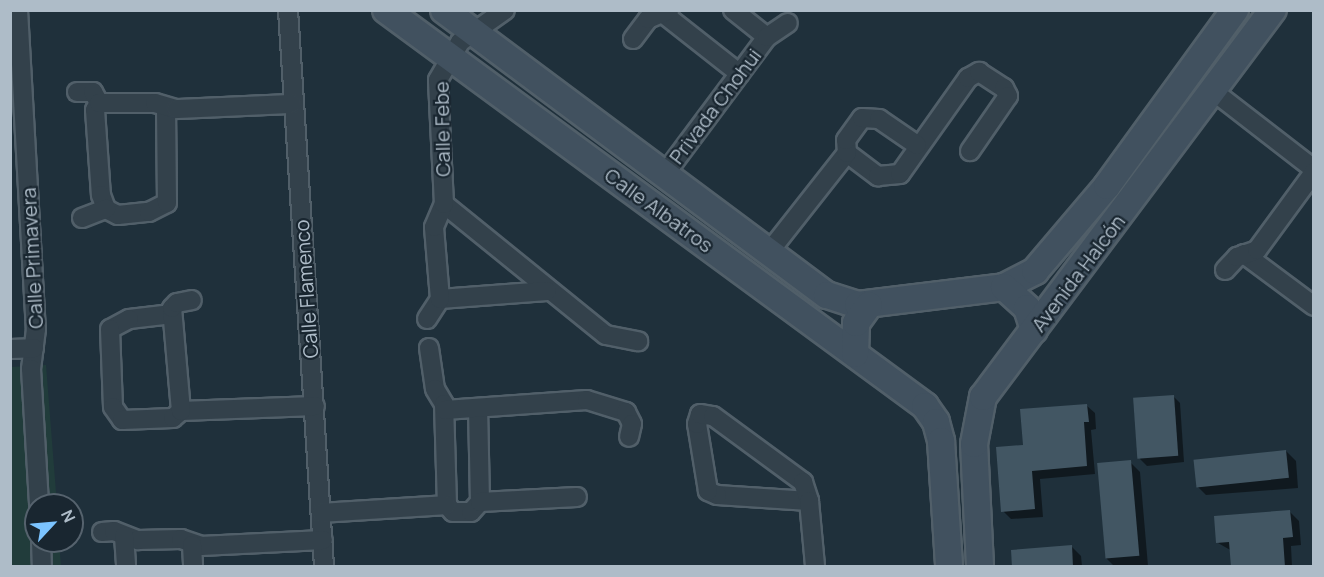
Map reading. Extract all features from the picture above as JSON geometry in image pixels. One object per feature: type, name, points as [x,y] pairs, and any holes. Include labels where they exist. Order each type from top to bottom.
[{"type":"street","name":"Calle Primavera","points":[[18,10],[15,55],[34,348],[31,369],[38,493]]},
{"type":"street","name":"Calle Flamenco","points":[[288,10],[292,104],[315,406],[324,567]]},
{"type":"street","name":"Calle Albatros","points":[[386,10],[855,354],[930,413]]},
{"type":"street","name":"Calle Albatros","points":[[444,10],[664,175],[837,300],[869,305],[1004,287]]},
{"type":"street","points":[[448,56],[472,31],[490,24],[505,10]]},
{"type":"street","name":"Privada Chohui","points":[[734,10],[766,37]]},
{"type":"street","name":"Avenida Halcón","points":[[1004,287],[1035,271],[1072,230],[1234,10]]},
{"type":"street","name":"Avenida Halcón","points":[[980,567],[974,444],[977,414],[983,397],[1273,10]]},
{"type":"street","points":[[633,39],[648,19],[667,13],[740,74]]},
{"type":"street","name":"Privada Chohui","points":[[664,175],[766,37],[788,23]]},
{"type":"street","name":"Calle Febe","points":[[440,299],[434,227],[444,204],[438,90],[448,56]]},
{"type":"street","points":[[847,153],[879,176],[889,178],[903,172],[917,145],[968,78],[979,72],[1004,88],[1008,96],[970,151]]},
{"type":"street","points":[[1213,91],[1314,170],[1257,250],[1244,254],[1225,270]]},
{"type":"street","points":[[77,92],[93,92],[99,103]]},
{"type":"street","points":[[99,103],[166,107],[292,104]]},
{"type":"street","points":[[99,103],[94,111],[101,195],[106,209],[118,215],[149,213],[167,203],[166,107]]},
{"type":"street","points":[[769,252],[847,153],[846,140],[867,116],[879,119],[917,145]]},
{"type":"street","name":"Calle Febe","points":[[444,204],[548,291],[606,335],[638,341]]},
{"type":"street","points":[[82,218],[106,209]]},
{"type":"street","points":[[1244,254],[1314,306]]},
{"type":"street","points":[[1004,287],[1028,308],[1034,330]]},
{"type":"street","points":[[427,319],[440,299],[548,291]]},
{"type":"street","points":[[181,411],[172,314],[174,305],[192,300]]},
{"type":"street","points":[[855,354],[856,323],[869,305]]},
{"type":"street","points":[[172,314],[129,319],[110,329],[112,407],[118,417],[127,422],[173,418],[181,411],[315,406]]},
{"type":"street","points":[[10,349],[34,348]]},
{"type":"street","points":[[429,348],[435,389],[445,410],[447,505],[453,512],[466,513],[476,510],[480,502],[478,409]]},
{"type":"street","points":[[949,567],[941,441],[930,413],[961,411],[983,397]]},
{"type":"street","points":[[445,410],[478,409],[573,399],[597,402],[629,416],[629,437]]},
{"type":"street","points":[[808,501],[717,495],[708,491],[697,424],[700,414],[713,416],[798,477],[808,501],[815,567]]},
{"type":"street","points":[[480,502],[577,497]]},
{"type":"street","points":[[321,513],[447,505]]},
{"type":"street","points":[[102,532],[138,540],[181,539],[192,545],[323,540]]},
{"type":"street","points":[[124,536],[126,567]]},
{"type":"street","points":[[192,545],[193,567]]},
{"type":"green space","points":[[46,365],[56,493],[24,493],[24,553],[60,553],[61,566],[11,566],[11,367]]},
{"type":"building","points":[[1174,395],[1178,456],[1137,459],[1133,398]]},
{"type":"building","points":[[1087,404],[1089,422],[1084,422],[1087,466],[1032,471],[1035,509],[1001,512],[996,447],[1023,445],[1020,409]]},
{"type":"building","points":[[1286,450],[1289,478],[1196,488],[1194,460]]},
{"type":"building","points":[[1131,460],[1139,556],[1105,559],[1097,463]]},
{"type":"building","points":[[1290,510],[1293,537],[1283,538],[1285,567],[1231,567],[1229,542],[1216,543],[1214,516]]},
{"type":"building","points":[[1072,545],[1073,567],[1012,567],[1011,550]]}]
